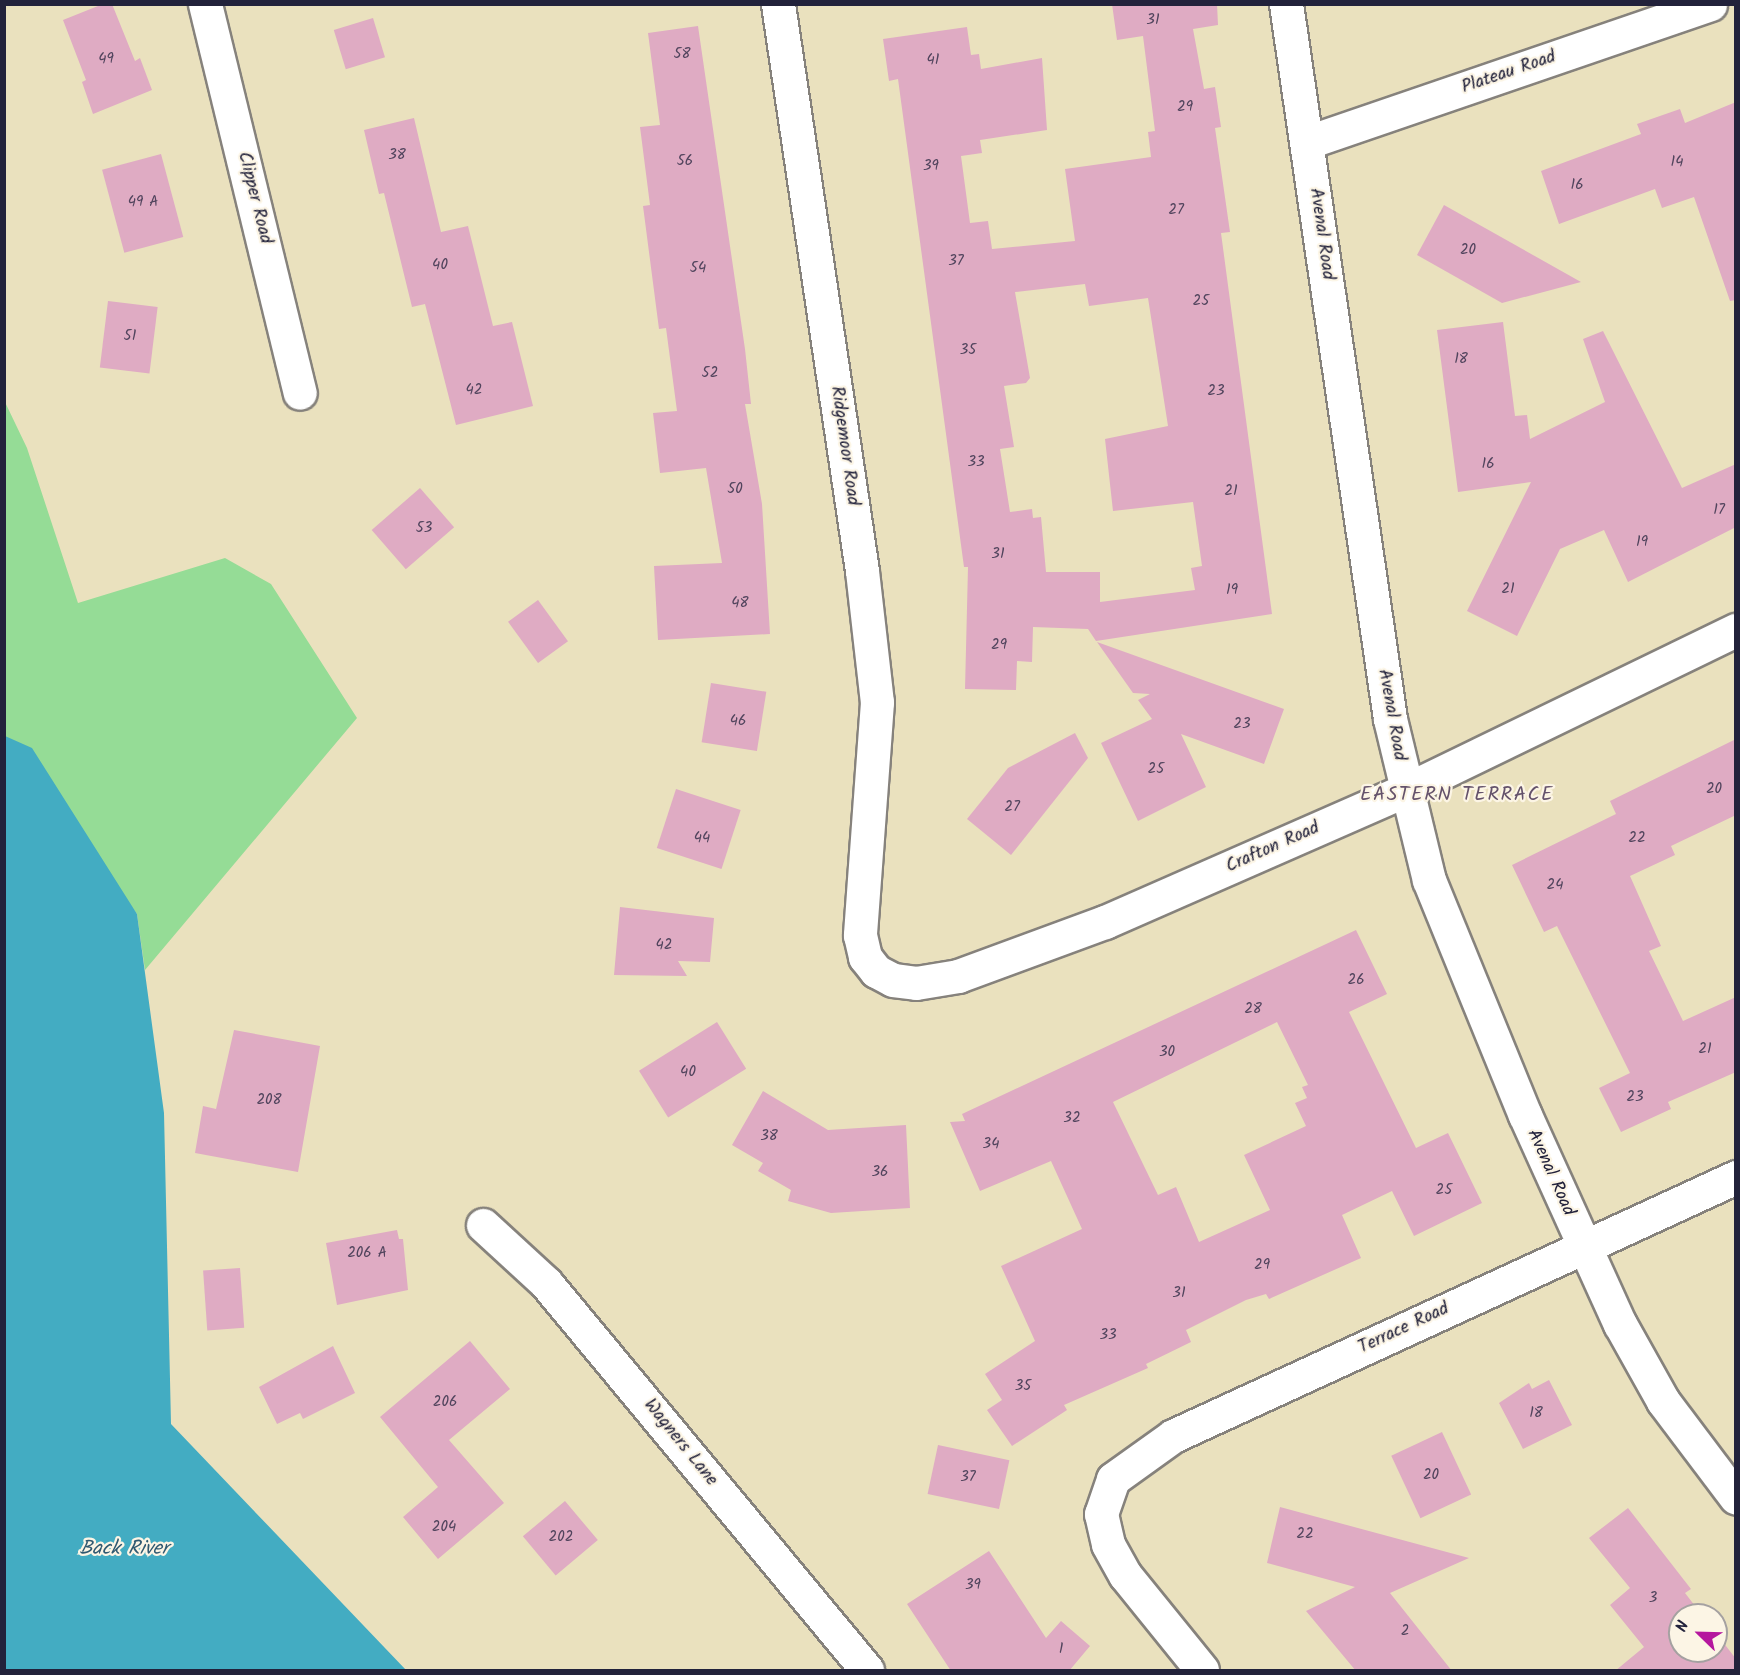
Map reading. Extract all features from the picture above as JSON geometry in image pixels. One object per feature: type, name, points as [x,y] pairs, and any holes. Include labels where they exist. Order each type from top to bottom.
[{"type":"street","name":"Clipper Road","points":[[205,4],[300,393]]},
{"type":"street","name":"Ridgemoor Road","points":[[778,4],[862,571],[877,702],[861,890]]},
{"type":"street","name":"Avenal Road","points":[[1286,4],[1308,142],[1388,707],[1404,791],[1429,880],[1470,988],[1582,1245],[1620,1324],[1663,1401],[1736,1498]]},
{"type":"street","name":"Plateau Road","points":[[1308,142],[1710,4]]},
{"type":"street","name":"Crafton Road","points":[[861,890],[860,935],[865,957],[876,970],[893,980],[916,983],[958,976],[1105,922],[1404,791],[1736,630]]},
{"type":"street","name":"Terrace Road","points":[[1202,1671],[1125,1575],[1108,1544],[1101,1514],[1113,1479],[1173,1436],[1582,1245],[1736,1177]]},
{"type":"street","name":"Wagners Lane","points":[[483,1225],[546,1282],[867,1671]]},
{"type":"green space","points":[[4,400],[27,448],[78,603],[225,558],[271,584],[357,718],[145,970],[137,914],[5,736]]},
{"type":"water","name":"Back River","points":[[5,736],[32,748],[137,914],[164,1113],[171,1424],[406,1670],[5,1670]]},
{"type":"building","points":[[103,4],[112,4],[135,61],[140,58],[152,90],[93,114],[82,82],[86,80],[63,20]]},
{"type":"building","points":[[1112,4],[1217,4],[1218,25],[1193,29],[1204,89],[1215,87],[1221,127],[1215,128],[1230,232],[1221,233],[1272,614],[1096,641],[1088,629],[1033,627],[1032,662],[1017,661],[1016,690],[965,689],[968,567],[964,567],[898,79],[889,81],[883,39],[967,27],[971,55],[979,54],[981,69],[1042,58],[1047,130],[980,140],[982,153],[961,156],[970,223],[988,221],[992,249],[1075,241],[1065,169],[1151,157],[1148,132],[1155,131],[1143,36],[1117,40]],"holes":[[[1085,284],[1089,306],[1148,298],[1168,426],[1105,439],[1113,511],[1193,502],[1202,566],[1191,568],[1195,590],[1100,602],[1100,572],[1046,572],[1041,517],[1033,518],[1032,509],[1010,512],[1000,449],[1014,447],[1004,386],[1026,383],[1030,378],[1015,292]]]},
{"type":"building","points":[[373,18],[385,57],[346,69],[334,30]]},
{"type":"building","points":[[698,26],[745,349],[751,404],[745,404],[762,504],[770,634],[658,640],[654,566],[722,563],[706,468],[660,473],[653,413],[677,411],[666,328],[659,329],[643,206],[650,205],[640,127],[660,125],[648,33]]},
{"type":"building","points":[[1736,102],[1736,300],[1730,301],[1694,197],[1662,208],[1655,189],[1559,224],[1541,171],[1641,134],[1637,124],[1680,109],[1685,123]]},
{"type":"building","points":[[414,118],[441,232],[468,226],[493,326],[512,322],[533,406],[456,425],[425,304],[412,307],[384,193],[379,194],[364,130]]},
{"type":"building","points":[[161,154],[183,237],[124,253],[102,170]]},
{"type":"building","points":[[1444,205],[1581,282],[1502,303],[1417,255]]},
{"type":"building","points":[[108,301],[158,307],[149,374],[100,368]]},
{"type":"building","points":[[1503,322],[1515,416],[1527,415],[1530,439],[1605,402],[1583,339],[1603,331],[1682,488],[1736,464],[1736,527],[1628,582],[1604,530],[1560,549],[1517,636],[1467,611],[1531,482],[1458,492],[1437,330]]},
{"type":"building","points":[[420,488],[454,527],[406,569],[372,530]]},
{"type":"building","points":[[538,600],[568,641],[538,663],[508,622]]},
{"type":"building","points":[[1097,642],[1284,709],[1264,764],[1181,734],[1206,787],[1138,821],[1101,743],[1152,719],[1138,700],[1150,694],[1133,693]]},
{"type":"building","points":[[711,683],[766,692],[757,751],[702,742]]},
{"type":"building","points":[[1075,733],[1088,758],[1011,855],[967,819],[1008,768]]},
{"type":"building","points":[[1736,739],[1736,815],[1671,846],[1675,855],[1630,876],[1661,946],[1649,951],[1683,1021],[1736,997],[1736,1072],[1668,1102],[1671,1109],[1621,1132],[1599,1088],[1630,1073],[1557,926],[1544,932],[1512,865],[1616,814],[1610,801]]},
{"type":"building","points":[[676,789],[741,810],[722,869],[657,848]]},
{"type":"building","points":[[620,907],[714,918],[710,962],[678,961],[687,976],[614,975]]},
{"type":"building","points":[[1356,930],[1387,994],[1349,1012],[1416,1148],[1448,1133],[1482,1203],[1414,1236],[1392,1191],[1342,1215],[1361,1258],[1269,1299],[1266,1294],[1246,1300],[1186,1330],[1191,1342],[1146,1364],[1148,1368],[1064,1405],[1067,1410],[1012,1446],[987,1410],[1002,1400],[985,1374],[1035,1341],[1001,1266],[1082,1229],[1051,1161],[980,1191],[950,1122],[965,1121],[962,1114]],"holes":[[[1277,1022],[1308,1085],[1302,1087],[1307,1098],[1295,1103],[1306,1126],[1244,1155],[1270,1210],[1199,1242],[1176,1187],[1158,1195],[1113,1102]]]},
{"type":"building","points":[[717,1022],[746,1069],[668,1117],[639,1071]]},
{"type":"building","points":[[234,1030],[320,1046],[298,1172],[195,1153],[203,1106],[216,1109]]},
{"type":"building","points":[[763,1091],[828,1130],[906,1125],[910,1208],[831,1213],[788,1201],[791,1190],[758,1171],[763,1163],[732,1145]]},
{"type":"building","points":[[397,1230],[399,1239],[403,1239],[408,1290],[337,1305],[326,1243]]},
{"type":"building","points":[[240,1268],[244,1328],[207,1330],[203,1271]]},
{"type":"building","points":[[470,1341],[510,1389],[449,1440],[504,1503],[438,1559],[403,1517],[438,1487],[380,1417]]},
{"type":"building","points":[[333,1346],[355,1393],[303,1419],[300,1413],[277,1424],[259,1387]]},
{"type":"building","points":[[1549,1380],[1572,1425],[1523,1449],[1499,1403],[1529,1383],[1532,1389]]},
{"type":"building","points":[[1442,1432],[1471,1495],[1420,1518],[1391,1456]]},
{"type":"building","points":[[938,1445],[1009,1460],[999,1509],[928,1494]]},
{"type":"building","points":[[565,1501],[598,1540],[556,1575],[523,1536]]},
{"type":"building","points":[[1280,1507],[1469,1558],[1390,1593],[1452,1671],[1356,1671],[1306,1611],[1355,1587],[1267,1563]]},
{"type":"building","points":[[1628,1508],[1691,1589],[1685,1593],[1693,1603],[1668,1603],[1668,1663],[1728,1663],[1728,1649],[1736,1659],[1736,1671],[1615,1671],[1644,1647],[1610,1605],[1630,1588],[1589,1538]]},
{"type":"building","points":[[989,1551],[1046,1638],[1061,1621],[1090,1646],[1069,1671],[951,1671],[907,1604]]},
{"type":"district","name":"EASTERN TERRACE","points":[[1457,795]]}]
